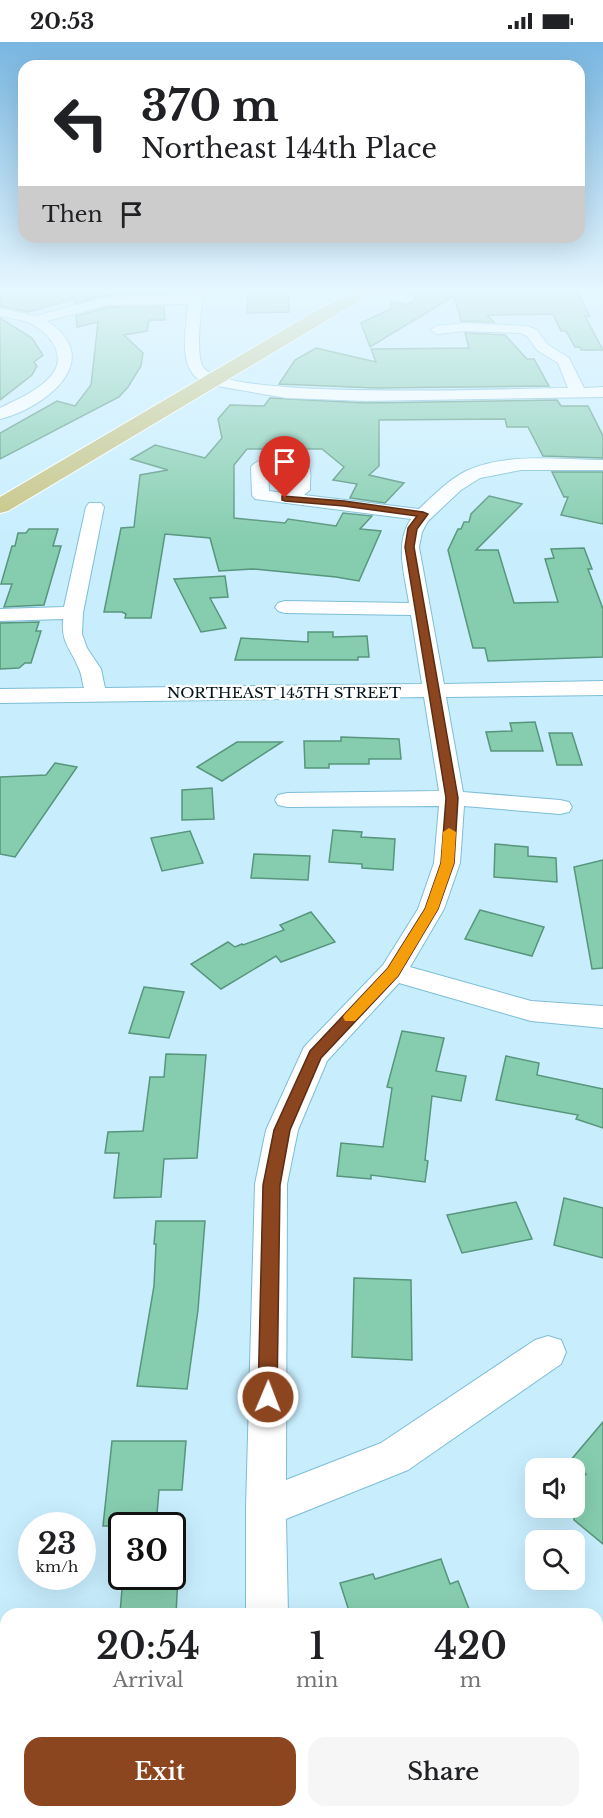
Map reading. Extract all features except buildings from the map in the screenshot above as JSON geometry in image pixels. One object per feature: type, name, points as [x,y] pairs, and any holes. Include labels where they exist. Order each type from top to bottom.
[{"type":"main road","points":[[0,506],[221,374]]},
{"type":"street","points":[[0,414],[46,388],[60,374]]},
{"type":"street","points":[[203,374],[211,380],[286,393],[366,396],[603,392]]},
{"type":"street","points":[[570,374],[578,392]]},
{"type":"street","points":[[267,1608],[266,1507],[272,1185],[282,1130],[315,1055],[393,972],[431,909],[447,863],[452,798],[419,609],[410,547],[412,528],[423,514],[459,483],[486,470],[516,466],[603,465]]},
{"type":"street","points":[[285,498],[344,503],[423,514]]},
{"type":"street","points":[[95,507],[73,613],[72,634],[77,648],[90,669],[96,694]]},
{"type":"street","points":[[285,607],[419,609]]},
{"type":"street","points":[[0,615],[73,613]]},
{"type":"street","name":"NORTHEAST 145TH STREET","points":[[0,696],[603,688]]},
{"type":"street","points":[[287,801],[452,798],[560,807]]},
{"type":"street","points":[[393,972],[531,1011],[603,1017]]},
{"type":"street","points":[[266,1507],[394,1457],[548,1352]]},
{"type":"slow traffic","points":[[350,1017],[393,972],[431,909],[447,863],[449,832]]},
{"type":"route","points":[[268,1397],[272,1185],[282,1130],[315,1055],[393,972],[431,909],[447,863],[452,798],[410,547],[412,528],[423,514],[344,503],[285,498]]}]
